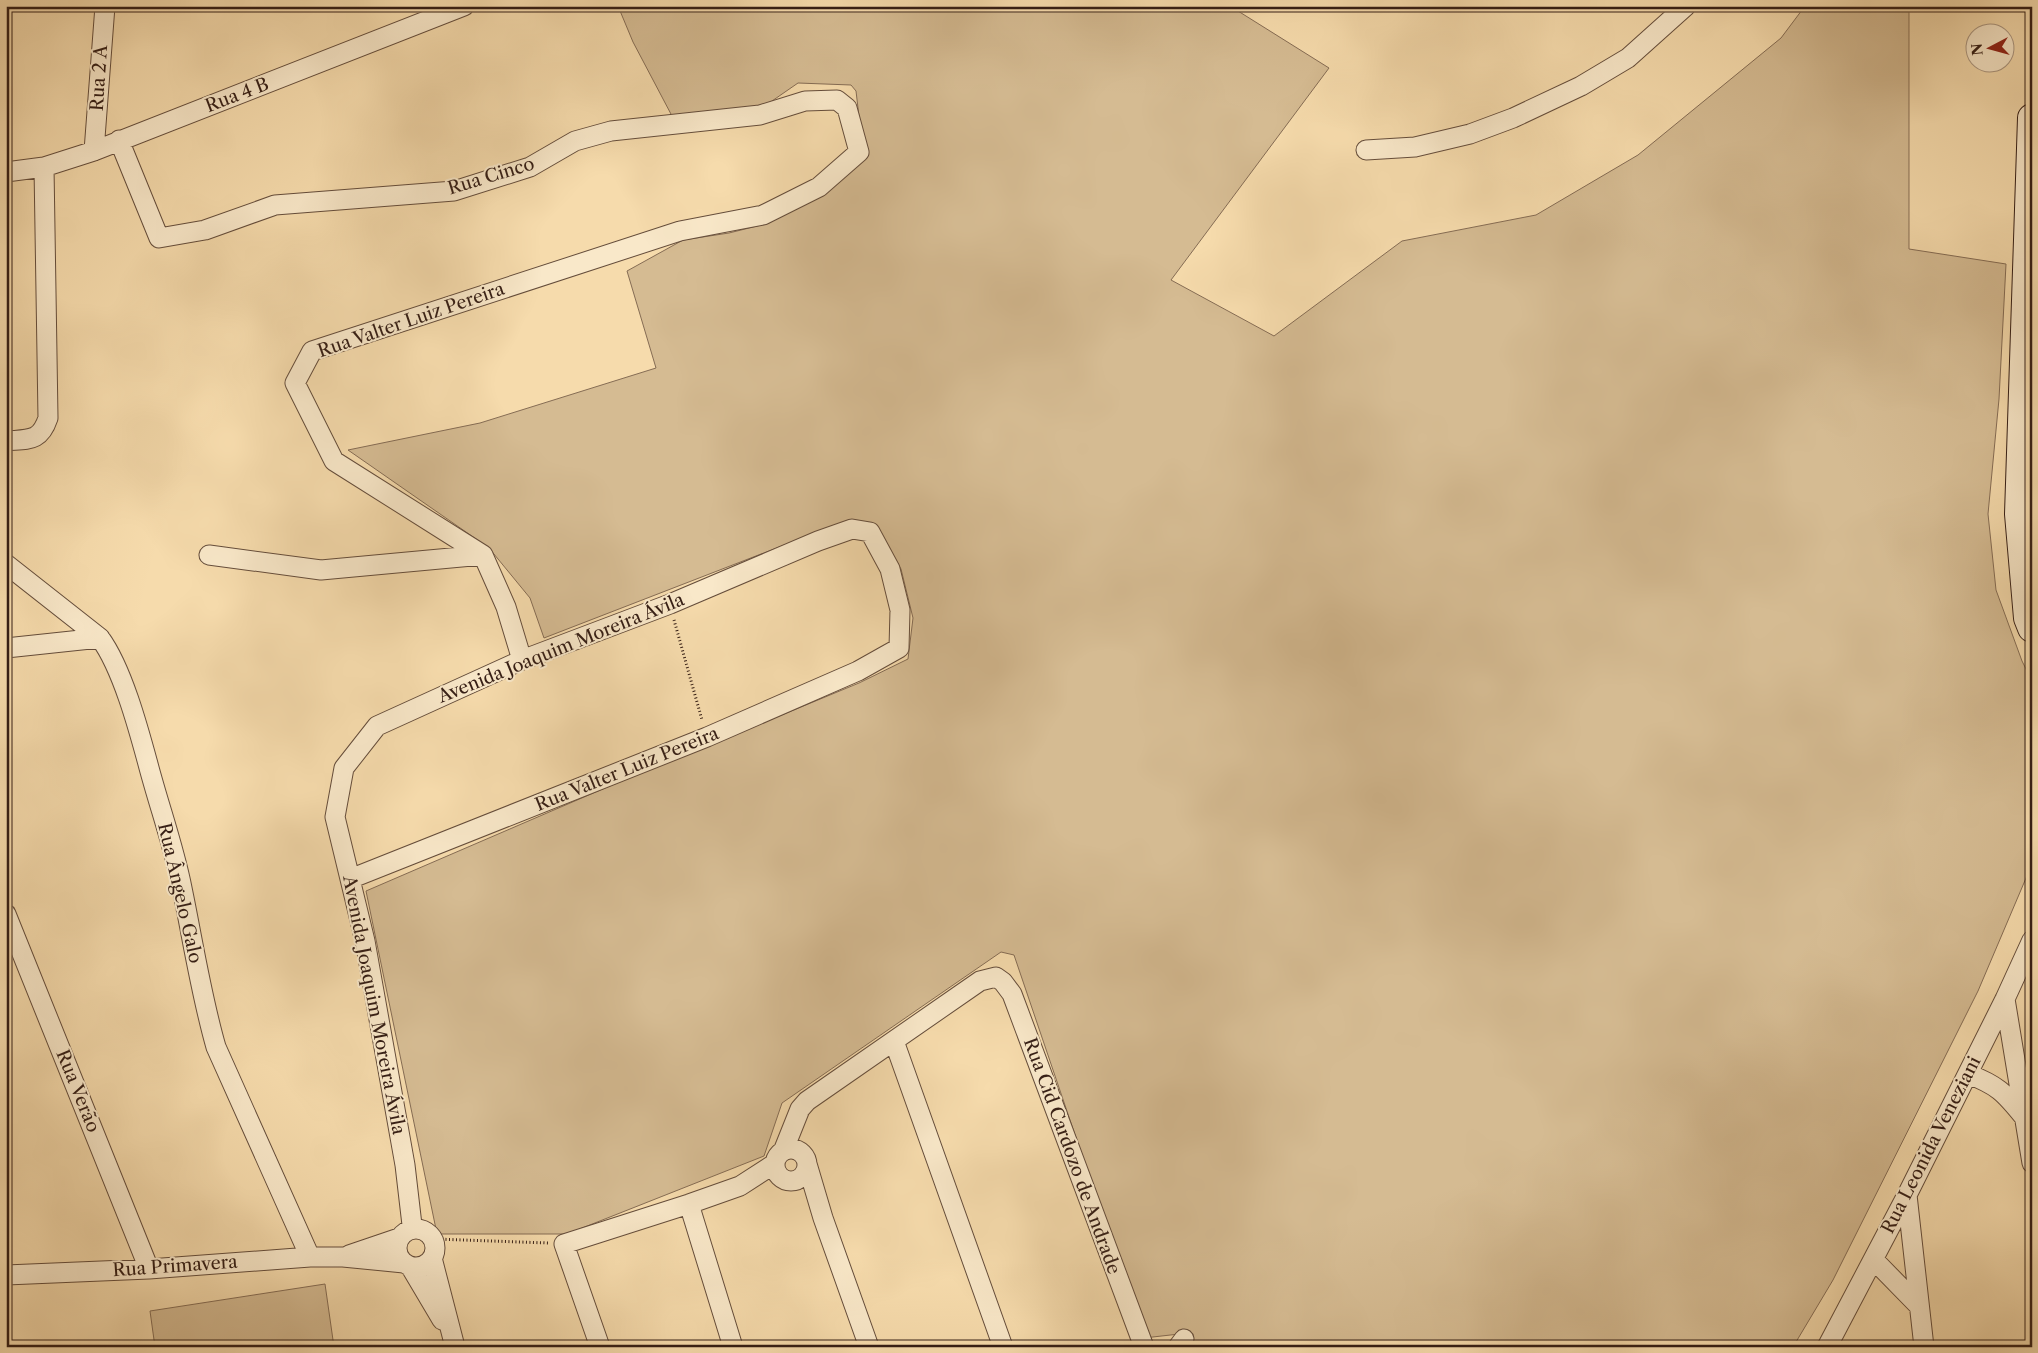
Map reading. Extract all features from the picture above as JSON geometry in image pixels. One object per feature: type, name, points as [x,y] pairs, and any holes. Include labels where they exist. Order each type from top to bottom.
[{"type":"street","name":"Rua 2 A","points":[[94,151],[105,6]]},
{"type":"street","points":[[1366,150],[1415,147],[1470,134],[1521,114],[1581,86],[1628,58],[1686,6]]},
{"type":"street","name":"Rua 4 B","points":[[6,172],[44,168],[94,151],[453,8]]},
{"type":"street","name":"Rua Cinco","points":[[119,140],[159,238],[206,230],[275,205],[454,191],[530,166],[576,141],[611,130],[760,115],[805,101],[837,100],[847,108],[859,152]]},
{"type":"street","points":[[2032,118],[2019,514],[2028,618],[2032,628]]},
{"type":"street","name":"Rua Valter Luiz Pereira","points":[[483,556],[334,461],[295,383],[312,351],[680,231],[763,215],[819,187],[859,152]]},
{"type":"street","points":[[6,441],[34,438],[44,430],[48,418],[44,168]]},
{"type":"street","name":"Avenida Joaquim Moreira Ávila","points":[[416,1229],[412,1225],[405,1165],[365,941],[335,818],[344,768],[377,726],[522,660],[670,604],[818,541],[852,529],[870,532],[890,570],[900,610],[898,648]]},
{"type":"street","points":[[209,555],[321,570],[483,556],[506,607],[522,660]]},
{"type":"street","name":"Rua Ângelo Galo","points":[[6,564],[100,638],[108,648],[138,729],[182,886],[208,1021],[216,1047],[310,1257]]},
{"type":"street","points":[[6,648],[100,638]]},
{"type":"street","name":"Rua Valter Luiz Pereira","points":[[350,879],[707,737],[858,671],[898,648]]},
{"type":"street","name":"Rua Verão","points":[[6,914],[149,1269]]},
{"type":"street","name":"Rua Leonida Veneziani","points":[[1827,1347],[1907,1195],[2032,941]]},
{"type":"street","name":"Rua Cid Cardozo de Andrade","points":[[894,1041],[980,981],[989,977],[1003,982],[1012,994],[1144,1347]]},
{"type":"street","points":[[2005,999],[2032,1163]]},
{"type":"street","points":[[869,1347],[823,1218],[791,1164],[796,1123],[800,1109],[807,1101],[894,1041],[1003,1347]]},
{"type":"street","points":[[1968,1074],[1991,1083],[2009,1097],[2025,1118]]},
{"type":"street","points":[[600,1347],[564,1244],[689,1204],[740,1186],[791,1164]]},
{"type":"street","points":[[1907,1195],[1924,1347]]},
{"type":"street","points":[[689,1204],[733,1347]]},
{"type":"street","points":[[416,1229],[428,1234],[453,1341],[407,1264],[397,1252],[399,1238],[403,1233],[416,1229]]},
{"type":"street","name":"Rua Primavera","points":[[343,1257],[399,1238]]},
{"type":"street","points":[[407,1264],[423,1266],[432,1248]]},
{"type":"street","name":"Rua Primavera","points":[[6,1275],[149,1269],[310,1257],[343,1257],[407,1264]]},
{"type":"street","points":[[1874,1260],[1918,1305]]},
{"type":"path","points":[[670,604],[707,737]]},
{"type":"path","points":[[432,1248],[564,1244]]},
{"type":"shaded area","points":[[618,6],[1230,6],[1329,68],[1171,280],[1274,336],[1402,241],[1536,215],[1638,155],[1781,38],[1805,6],[1909,6],[1909,249],[2006,264],[1999,399],[1988,514],[1996,590],[2022,661],[2032,681],[2032,864],[1978,991],[1833,1280],[1793,1347],[1194,1347],[1188,1333],[1144,1338],[1014,955],[1001,952],[782,1103],[764,1156],[567,1234],[437,1234],[366,891],[605,788],[859,683],[908,659],[913,618],[901,569],[875,524],[849,520],[544,638],[530,598],[489,548],[348,450],[480,423],[656,368],[627,271],[683,240],[729,233],[769,223],[824,192],[864,159],[856,91],[851,85],[798,83],[759,110],[672,116],[633,42]]},
{"type":"shaded area","points":[[325,1284],[334,1347],[155,1347],[150,1311]]}]
